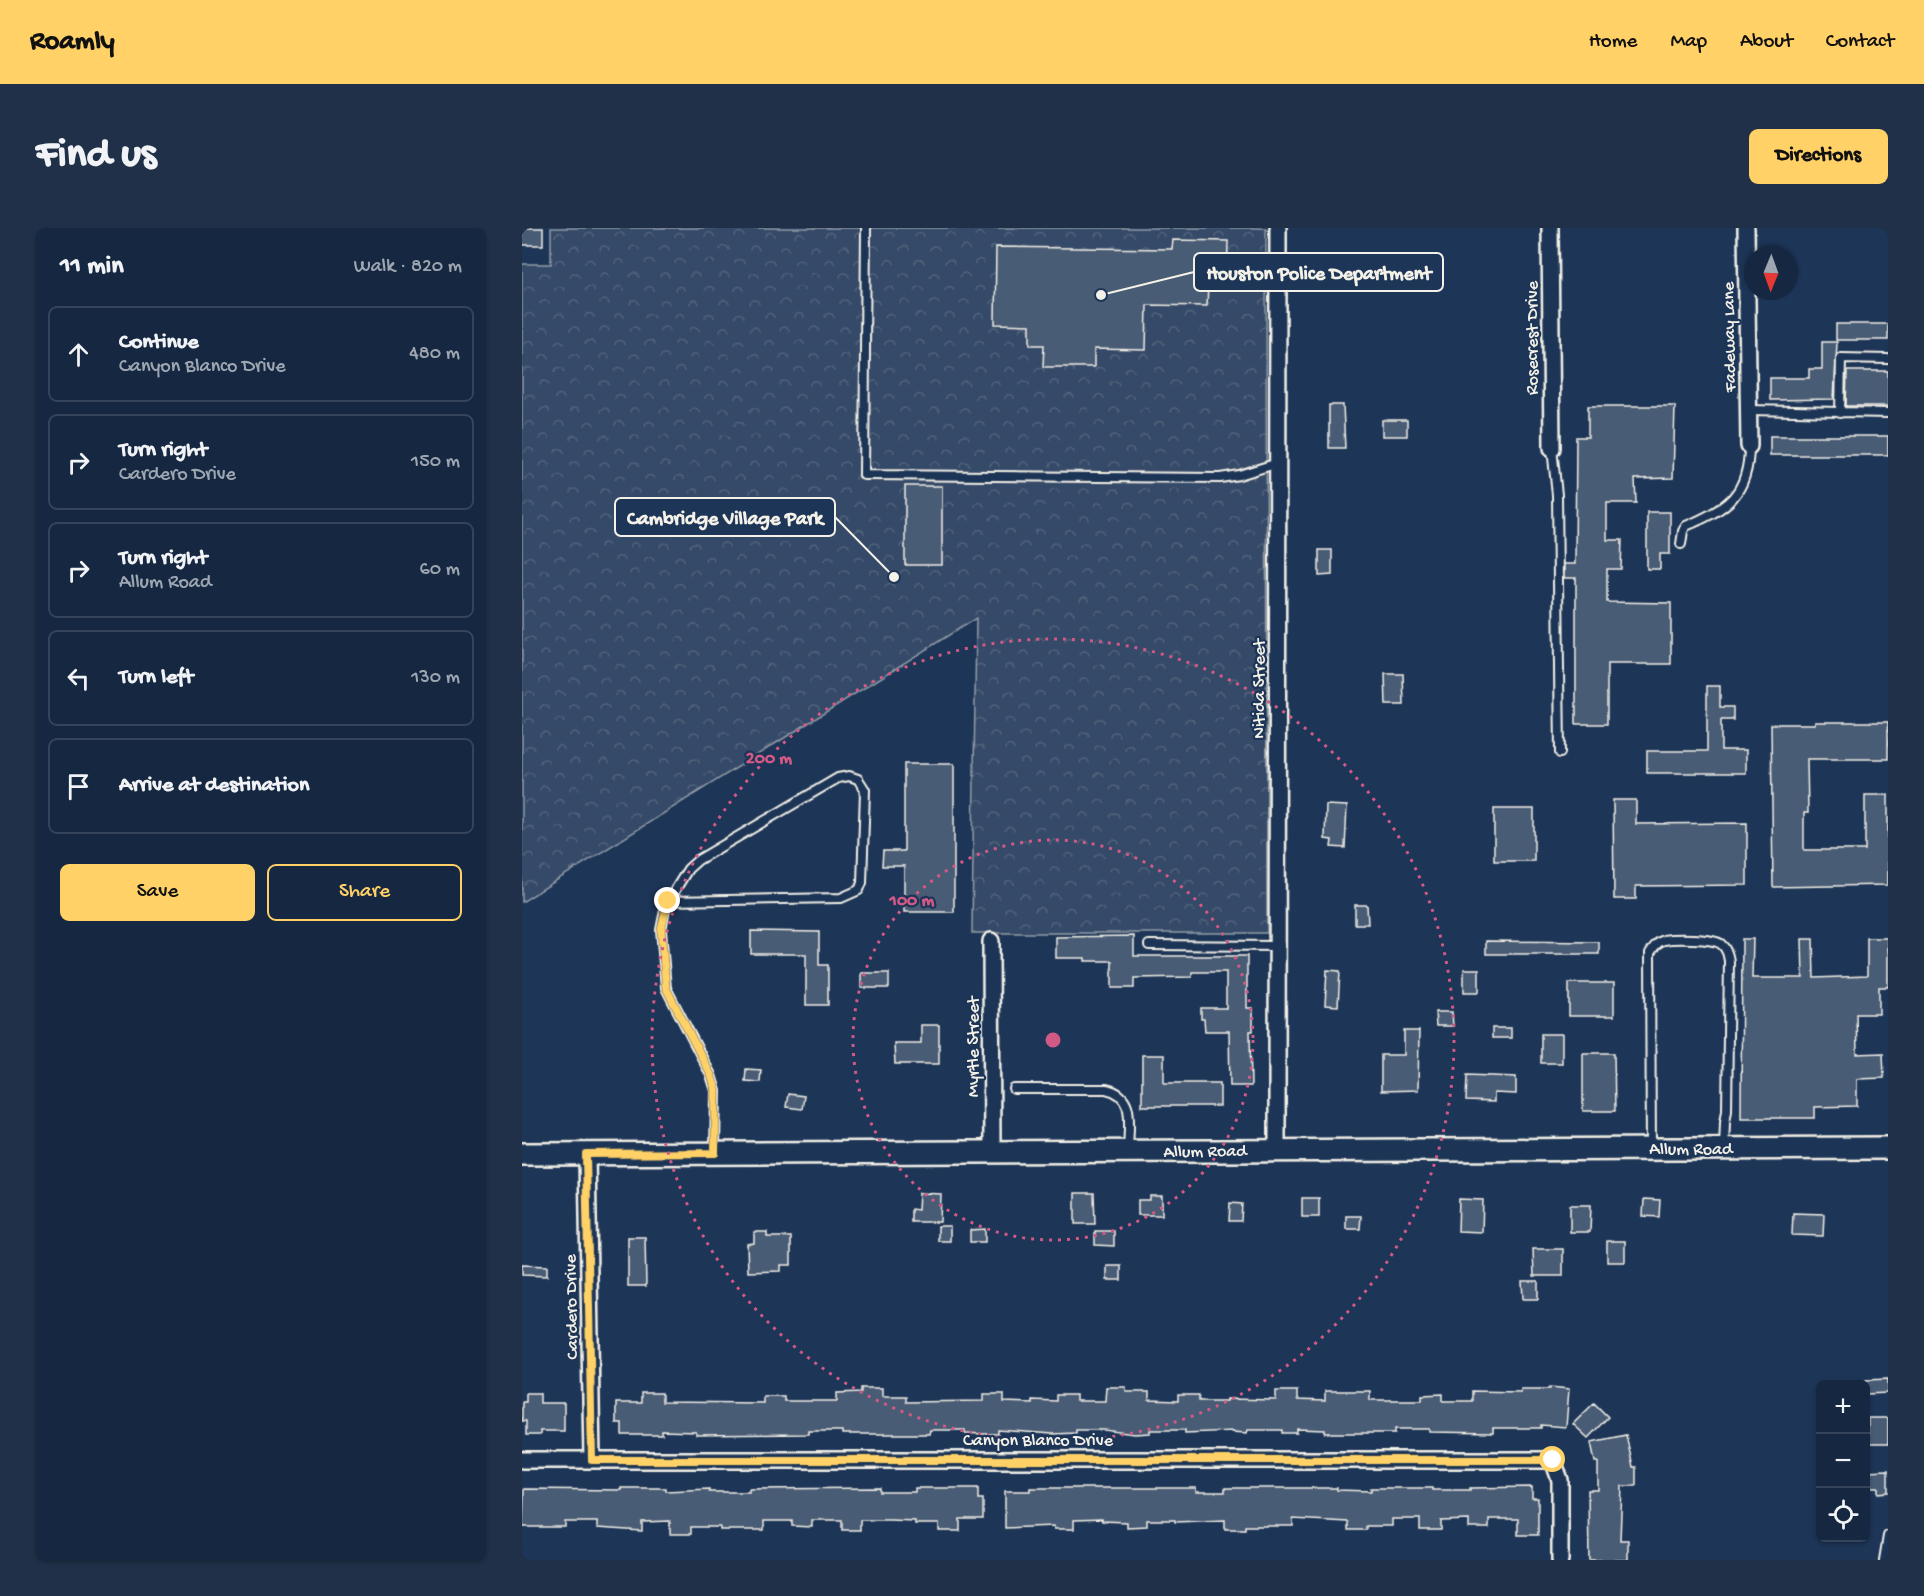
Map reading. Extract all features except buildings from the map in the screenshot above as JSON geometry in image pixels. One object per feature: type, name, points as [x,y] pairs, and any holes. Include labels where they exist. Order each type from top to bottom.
[{"type":"street","name":"Nitida Street","points":[[1277,1149],[1278,228]]},
{"type":"street","name":"Rosecrest Drive","points":[[1550,228],[1552,448]]},
{"type":"street","name":"Fadeway Lane","points":[[1746,228],[1749,446]]},
{"type":"street","name":"Myrtle Street","points":[[991,941],[992,1152]]},
{"type":"street","name":"Allum Road","points":[[522,1154],[1888,1148]]},
{"type":"street","name":"Cardero Drive","points":[[586,1154],[592,1460]]},
{"type":"street","name":"Canyon Blanco Drive","points":[[522,1460],[1553,1460],[1560,1480],[1560,1560]]},
{"type":"lane","points":[[866,228],[864,475],[1220,478],[1278,463]]},
{"type":"lane","points":[[1840,413],[1841,358],[1888,358]]},
{"type":"lane","points":[[1748,410],[1888,413]]},
{"type":"lane","points":[[1681,544],[1686,526],[1718,512],[1739,488],[1747,472],[1749,446]]},
{"type":"lane","points":[[1552,448],[1557,495],[1560,753]]},
{"type":"lane","points":[[668,901],[841,898],[859,890],[862,883],[865,790],[858,779],[849,776],[838,778],[698,860],[688,869],[668,901],[661,930],[666,988],[711,1075],[716,1090],[715,1153]]},
{"type":"lane","points":[[1651,1149],[1650,953],[1656,944],[1665,940],[1711,940],[1720,943],[1727,950],[1729,961],[1727,1110],[1724,1148]]},
{"type":"lane","points":[[1149,945],[1278,946]]},
{"type":"lane","points":[[1014,1089],[1117,1091],[1127,1104],[1128,1151]]},
{"type":"lane","points":[[1884,1560],[1888,1536]]},
{"type":"green space","points":[[551,228],[1266,228],[1267,933],[972,933],[976,618],[522,902],[522,264],[551,264]]},
{"type":"place","name":"Houston Police Department","points":[[1101,295]]},
{"type":"place","name":"Cambridge Village Park","points":[[894,577]]},
{"type":"route","points":[[668,901],[661,930],[666,988],[711,1075],[716,1090],[715,1153],[586,1154],[592,1460],[1471,1458],[1553,1460]]}]
